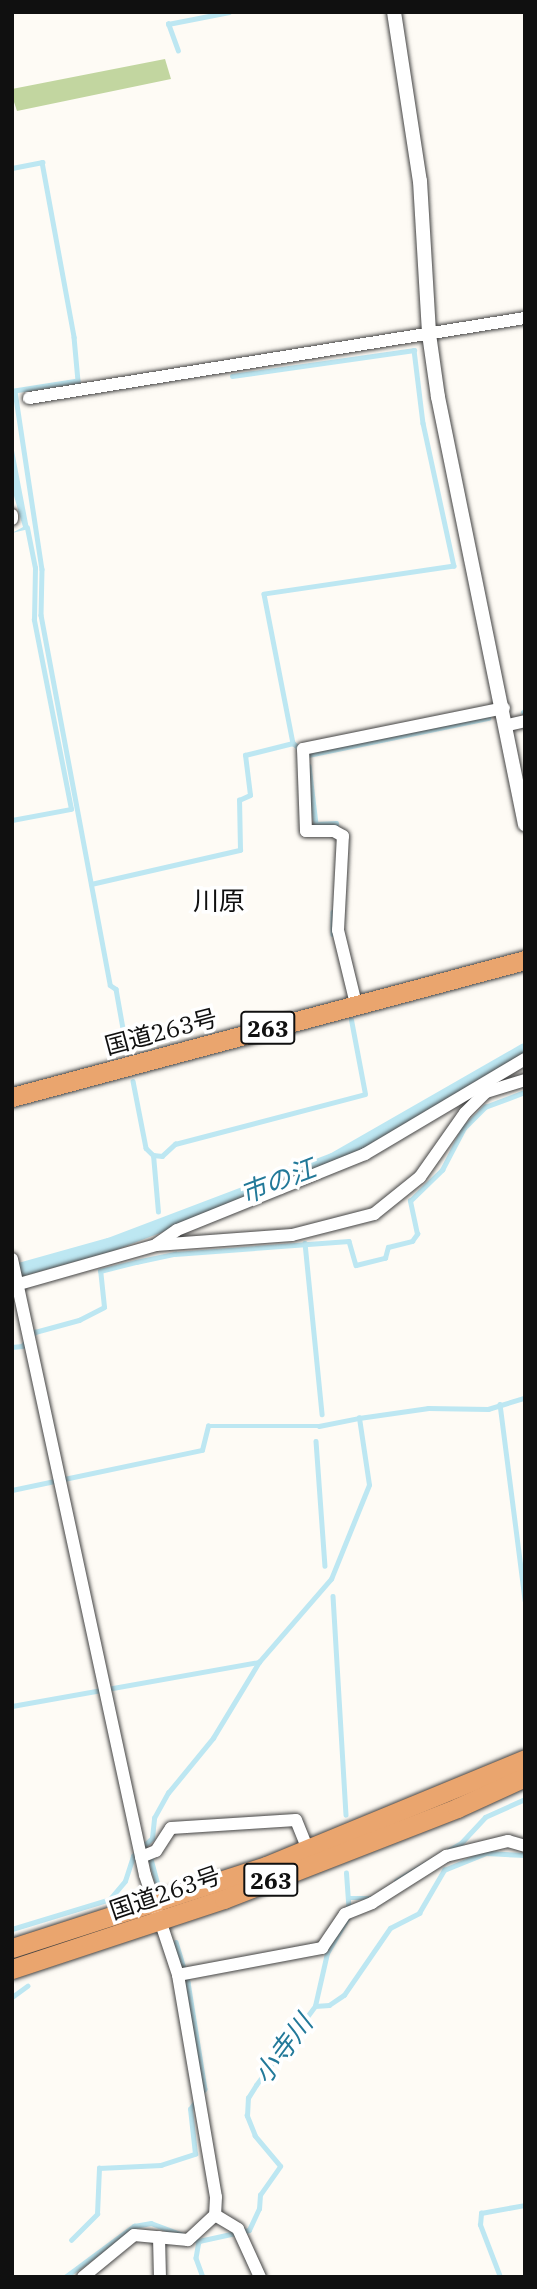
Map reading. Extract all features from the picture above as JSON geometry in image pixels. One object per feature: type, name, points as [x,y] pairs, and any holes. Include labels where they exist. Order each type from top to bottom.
[{"type":"highway","name":"国道263号","points":[[12,1097],[525,960]]},
{"type":"highway","name":"国道263号","points":[[12,1948],[307,1849],[525,1759]]},
{"type":"highway","name":"国道263号","points":[[12,1969],[162,1920],[457,1808],[525,1777]]},
{"type":"street","points":[[394,12],[420,181],[429,334],[508,725],[525,824]]},
{"type":"street","points":[[29,398],[525,318]]},
{"type":"street","points":[[356,1004],[338,930],[339,833],[306,831],[303,754],[504,708]]},
{"type":"street","points":[[508,725],[525,721]]},
{"type":"street","points":[[156,1245],[177,1230],[365,1154],[525,1059]]},
{"type":"street","points":[[15,1285],[156,1245],[292,1235],[374,1214],[420,1177],[465,1114],[486,1092],[525,1080]]},
{"type":"street","points":[[13,1263],[15,1285],[60,1478],[141,1857],[178,1975],[216,2197],[215,2215],[192,2236],[134,2235],[83,2277]]},
{"type":"street","points":[[141,1857],[156,1852],[171,1828],[296,1820],[307,1849]]},
{"type":"street","points":[[178,1975],[322,1948],[349,1912],[372,1903],[446,1856],[509,1841],[525,1846]]},
{"type":"street","points":[[215,2215],[240,2233],[260,2277]]},
{"type":"street","points":[[159,2237],[160,2277]]},
{"type":"green space","points":[[165,59],[171,79],[17,111],[12,96],[12,89]]},
{"type":"water","points":[[12,440],[29,529],[12,533],[23,527],[12,489]]},
{"type":"waterway","points":[[178,51],[168,24],[229,12]]},
{"type":"waterway","points":[[12,168],[42,162],[74,337],[78,381],[15,391],[42,569],[41,615],[110,985],[116,989],[127,1051]]},
{"type":"waterway","points":[[232,376],[414,350],[423,423],[454,566],[264,594],[293,743],[302,750]]},
{"type":"waterway","points":[[12,820],[71,809],[34,620],[35,568],[27,528]]},
{"type":"waterway","points":[[308,755],[488,718]]},
{"type":"waterway","points":[[91,884],[240,850],[239,800],[250,795],[245,755],[293,743]]},
{"type":"waterway","points":[[309,766],[316,824],[336,823],[337,830]]},
{"type":"waterway","points":[[333,912],[333,934]]},
{"type":"waterway","points":[[158,1212],[153,1155],[162,1156],[175,1144],[365,1094],[351,1020]]},
{"type":"waterway","name":"市の江","points":[[12,1272],[109,1245],[333,1160],[525,1050]]},
{"type":"waterway","points":[[133,1081],[146,1148],[153,1155]]},
{"type":"waterway","points":[[12,1347],[22,1346],[35,1332],[79,1320],[104,1307],[100,1271],[136,1262],[175,1254],[349,1241],[356,1265],[385,1258],[388,1247],[412,1241],[417,1234],[410,1201],[442,1170],[464,1128],[485,1107],[525,1092]]},
{"type":"waterway","points":[[305,1243],[322,1414]]},
{"type":"waterway","points":[[12,1929],[110,1899],[125,1881],[133,1856],[152,1838],[154,1818],[168,1793],[213,1738],[259,1662],[331,1579],[369,1485],[359,1418],[428,1408],[488,1409],[525,1398]]},
{"type":"waterway","points":[[500,1404],[525,1600]]},
{"type":"waterway","points":[[12,1490],[202,1450],[208,1426],[319,1426],[359,1418]]},
{"type":"waterway","points":[[316,1441],[325,1566]]},
{"type":"waterway","points":[[333,1596],[346,1815]]},
{"type":"waterway","points":[[12,1706],[259,1662]]},
{"type":"waterway","points":[[396,1881],[461,1843],[485,1817],[525,1799]]},
{"type":"waterway","name":"小寺川","points":[[65,2277],[134,2226],[151,2223],[199,2241],[249,2230],[259,2209],[260,2195],[280,2166],[255,2136],[247,2116],[248,2098],[256,2085],[315,2006],[329,2005],[344,1995],[390,1928],[419,1913],[444,1870],[486,1853],[525,1855]]},
{"type":"waterway","points":[[150,1855],[157,1882]]},
{"type":"waterway","points":[[315,2006],[327,1953],[349,1915],[346,1873]]},
{"type":"waterway","points":[[348,1898],[372,1898]]},
{"type":"waterway","points":[[176,1942],[188,1982],[205,2089],[201,2094]]},
{"type":"waterway","points":[[12,1997],[27,1986]]},
{"type":"waterway","points":[[71,2240],[97,2214],[99,2168],[161,2165],[195,2154],[190,2109],[196,2101]]},
{"type":"waterway","points":[[500,2277],[480,2225],[481,2213],[525,2205]]},
{"type":"waterway","points":[[199,2241],[196,2258],[203,2277]]},
{"type":"district","name":"川原","points":[[219,901]]}]
